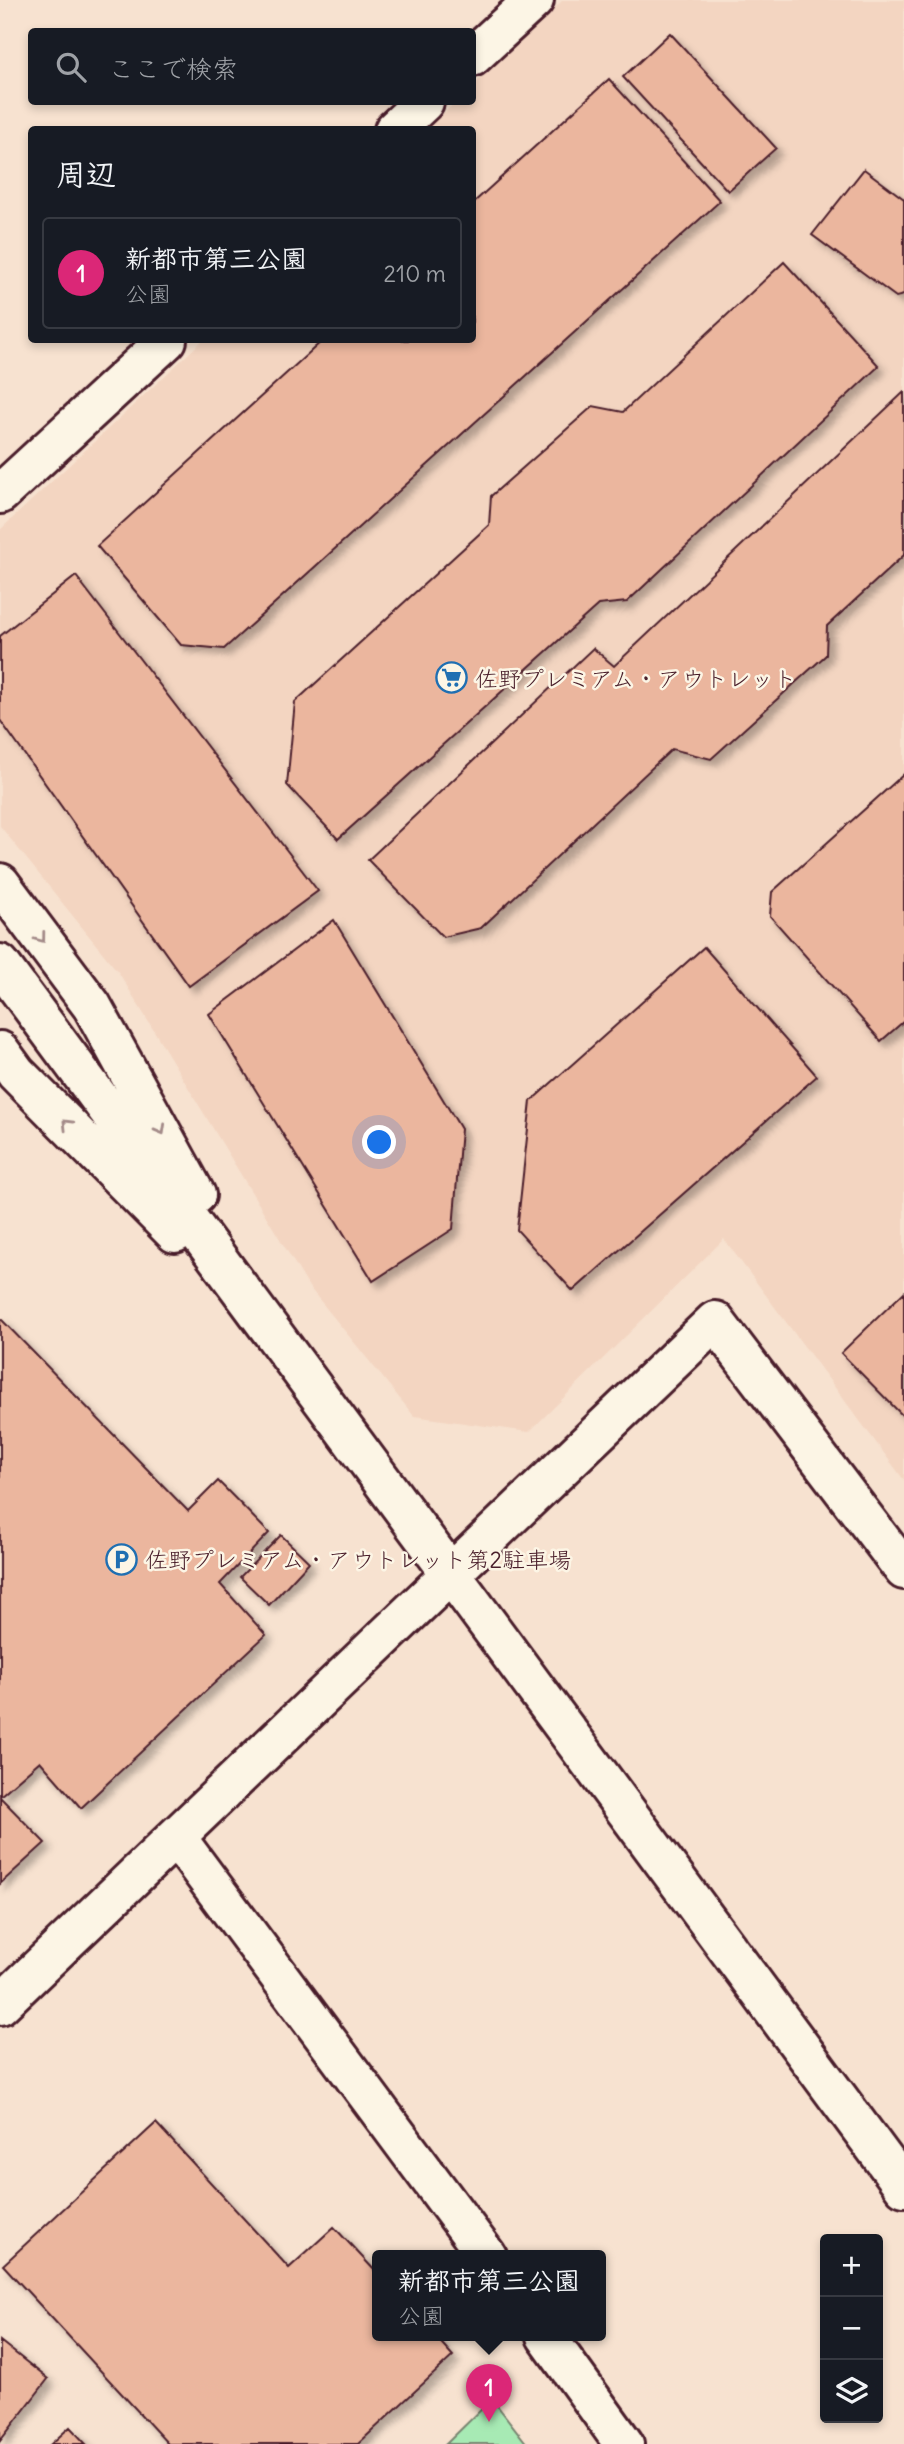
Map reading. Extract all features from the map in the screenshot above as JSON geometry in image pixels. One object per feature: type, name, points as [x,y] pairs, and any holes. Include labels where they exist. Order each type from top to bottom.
[{"type":"street","points":[[476,53],[534,0]]},
{"type":"street","points":[[398,126],[421,105]]},
{"type":"street","points":[[0,494],[164,343]]},
{"type":"street","points":[[0,883],[92,1006],[270,1329]]},
{"type":"street","points":[[0,964],[904,2187]]},
{"type":"street","points":[[0,1051],[16,1073],[270,1329]]},
{"type":"street","points":[[0,2005],[715,1321],[904,1570]]},
{"type":"street","points":[[176,1837],[483,2250]]},
{"type":"street","points":[[550,2341],[624,2444]]},
{"type":"shaded area","name":"佐野プレミアム・アウトレット","points":[[563,0],[904,0],[904,1480],[724,1239],[529,1432],[414,1416],[309,1287],[119,973],[0,826],[0,530],[200,343],[476,343],[476,126],[429,126],[453,105],[476,105],[476,83]]},
{"type":"green space","points":[[492,2399],[527,2444],[446,2444]]},
{"type":"building","points":[[670,33],[776,148],[728,191],[623,77]]},
{"type":"building","points":[[609,79],[720,201],[224,649],[181,645],[97,546],[320,343],[476,343],[476,200]]},
{"type":"building","points":[[864,169],[904,199],[904,295],[896,297],[812,235]]},
{"type":"building","points":[[784,262],[879,366],[627,602],[598,605],[338,839],[287,785],[295,702],[489,525],[491,496],[593,406],[623,412]]},
{"type":"building","points":[[904,392],[904,555],[827,626],[826,655],[711,759],[672,749],[481,928],[443,937],[368,860],[593,648],[614,666]]},
{"type":"building","points":[[76,576],[318,891],[189,986],[0,720],[0,636]]},
{"type":"building","points":[[904,774],[904,1021],[881,1041],[770,916],[772,892]]},
{"type":"building","points":[[334,920],[461,1129],[453,1229],[373,1281],[209,1014]]},
{"type":"building","points":[[704,947],[817,1076],[573,1291],[517,1230],[531,1101]]},
{"type":"building","points":[[904,1292],[904,1417],[841,1353]]},
{"type":"building","name":"佐野プレミアム・アウトレット第2駐車場","points":[[0,1318],[188,1511],[218,1481],[269,1533],[220,1584],[266,1635],[81,1808],[40,1761],[0,1796]]},
{"type":"building","points":[[281,1535],[309,1562],[269,1605],[240,1577]]},
{"type":"building","points":[[0,1797],[45,1843],[0,1884]]},
{"type":"building","points":[[156,2123],[289,2268],[334,2227],[372,2268],[372,2341],[440,2341],[453,2356],[358,2444],[168,2444],[3,2265]]},
{"type":"building","points":[[0,2341],[48,2379],[0,2441]]},
{"type":"building","points":[[70,2427],[86,2444],[51,2444]]},
{"type":"place","name":"佐野プレミアム・アウトレット","points":[[452,678]]},
{"type":"place","name":"佐野プレミアム・アウトレット第2駐車場","points":[[122,1559]]},
{"type":"place","name":"新都市第三公園","points":[[489,2422]]}]
